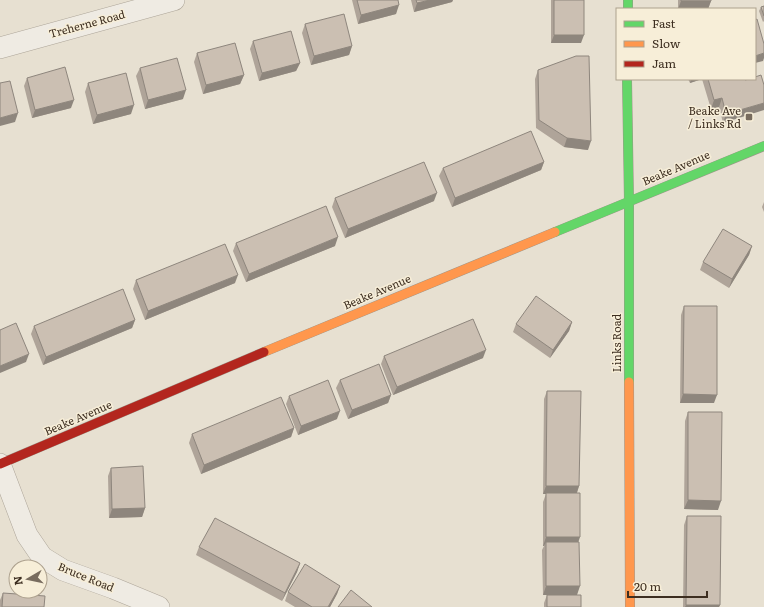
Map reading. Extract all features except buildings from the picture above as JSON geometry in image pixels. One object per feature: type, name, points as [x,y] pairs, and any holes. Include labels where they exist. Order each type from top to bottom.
[{"type":"street","name":"Treherne Road","points":[[0,48],[174,0]]},
{"type":"street","name":"Links Road","points":[[627,80],[629,202],[630,607]]},
{"type":"street","name":"Beake Avenue","points":[[0,464],[528,242],[629,202],[717,163],[764,146]]},
{"type":"street","name":"Bruce Road","points":[[0,464],[26,535],[42,556],[64,570],[159,607]]},
{"type":"traffic: fast","points":[[628,0],[628,8]]},
{"type":"traffic: fast","points":[[627,80],[629,382]]},
{"type":"traffic: fast","points":[[555,232],[764,146]]},
{"type":"traffic: slow","points":[[264,352],[555,232]]},
{"type":"traffic: slow","points":[[629,382],[630,607]]},
{"type":"traffic: jam","points":[[0,464],[264,352]]},
{"type":"place","name":"Beake Ave / Links Rd","points":[[749,117]]}]
